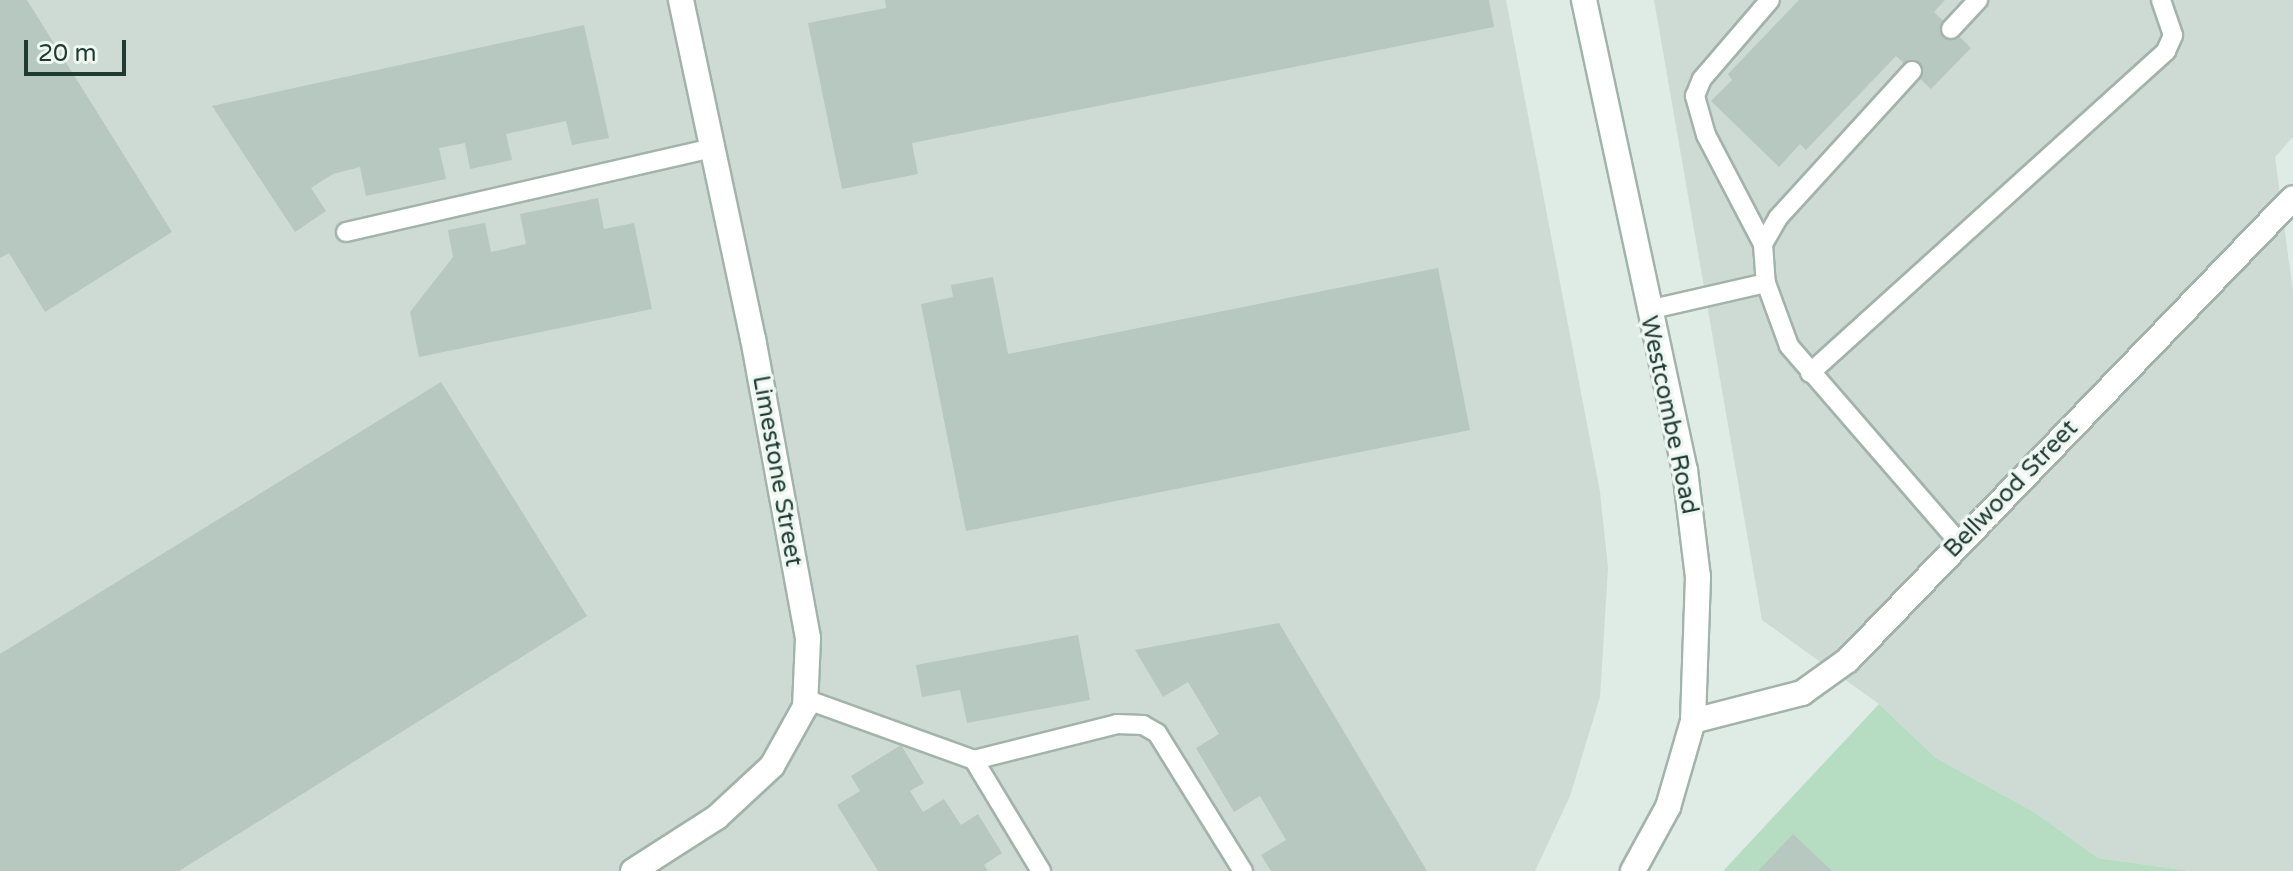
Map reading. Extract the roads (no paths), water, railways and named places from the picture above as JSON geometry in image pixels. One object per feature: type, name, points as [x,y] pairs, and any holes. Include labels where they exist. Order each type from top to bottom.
[{"type":"street","name":"Limestone Street","points":[[633,871],[717,817],[772,766],[805,699],[808,638],[681,0]]},
{"type":"street","name":"Westcombe Road","points":[[1584,0],[1648,310],[1685,470],[1698,577],[1693,721],[1668,807],[1633,871]]},
{"type":"street","name":"Bellwood Street","points":[[1693,721],[1802,693],[1848,660],[1959,542],[2290,206]]},
{"type":"lane","points":[[1770,0],[1702,79],[1695,96],[1706,135],[1763,244],[1766,283],[1775,319],[1810,373],[1959,542]]},
{"type":"lane","points":[[1951,29],[1978,0]]},
{"type":"lane","points":[[1810,373],[2166,51],[2173,35],[2161,0]]},
{"type":"lane","points":[[1763,244],[1778,218],[1912,71]]},
{"type":"lane","points":[[346,232],[712,148]]},
{"type":"lane","points":[[1648,310],[1766,283]]},
{"type":"lane","points":[[805,699],[974,760],[1117,724],[1143,725],[1157,733],[1243,871]]},
{"type":"lane","points":[[974,760],[1041,871]]}]
